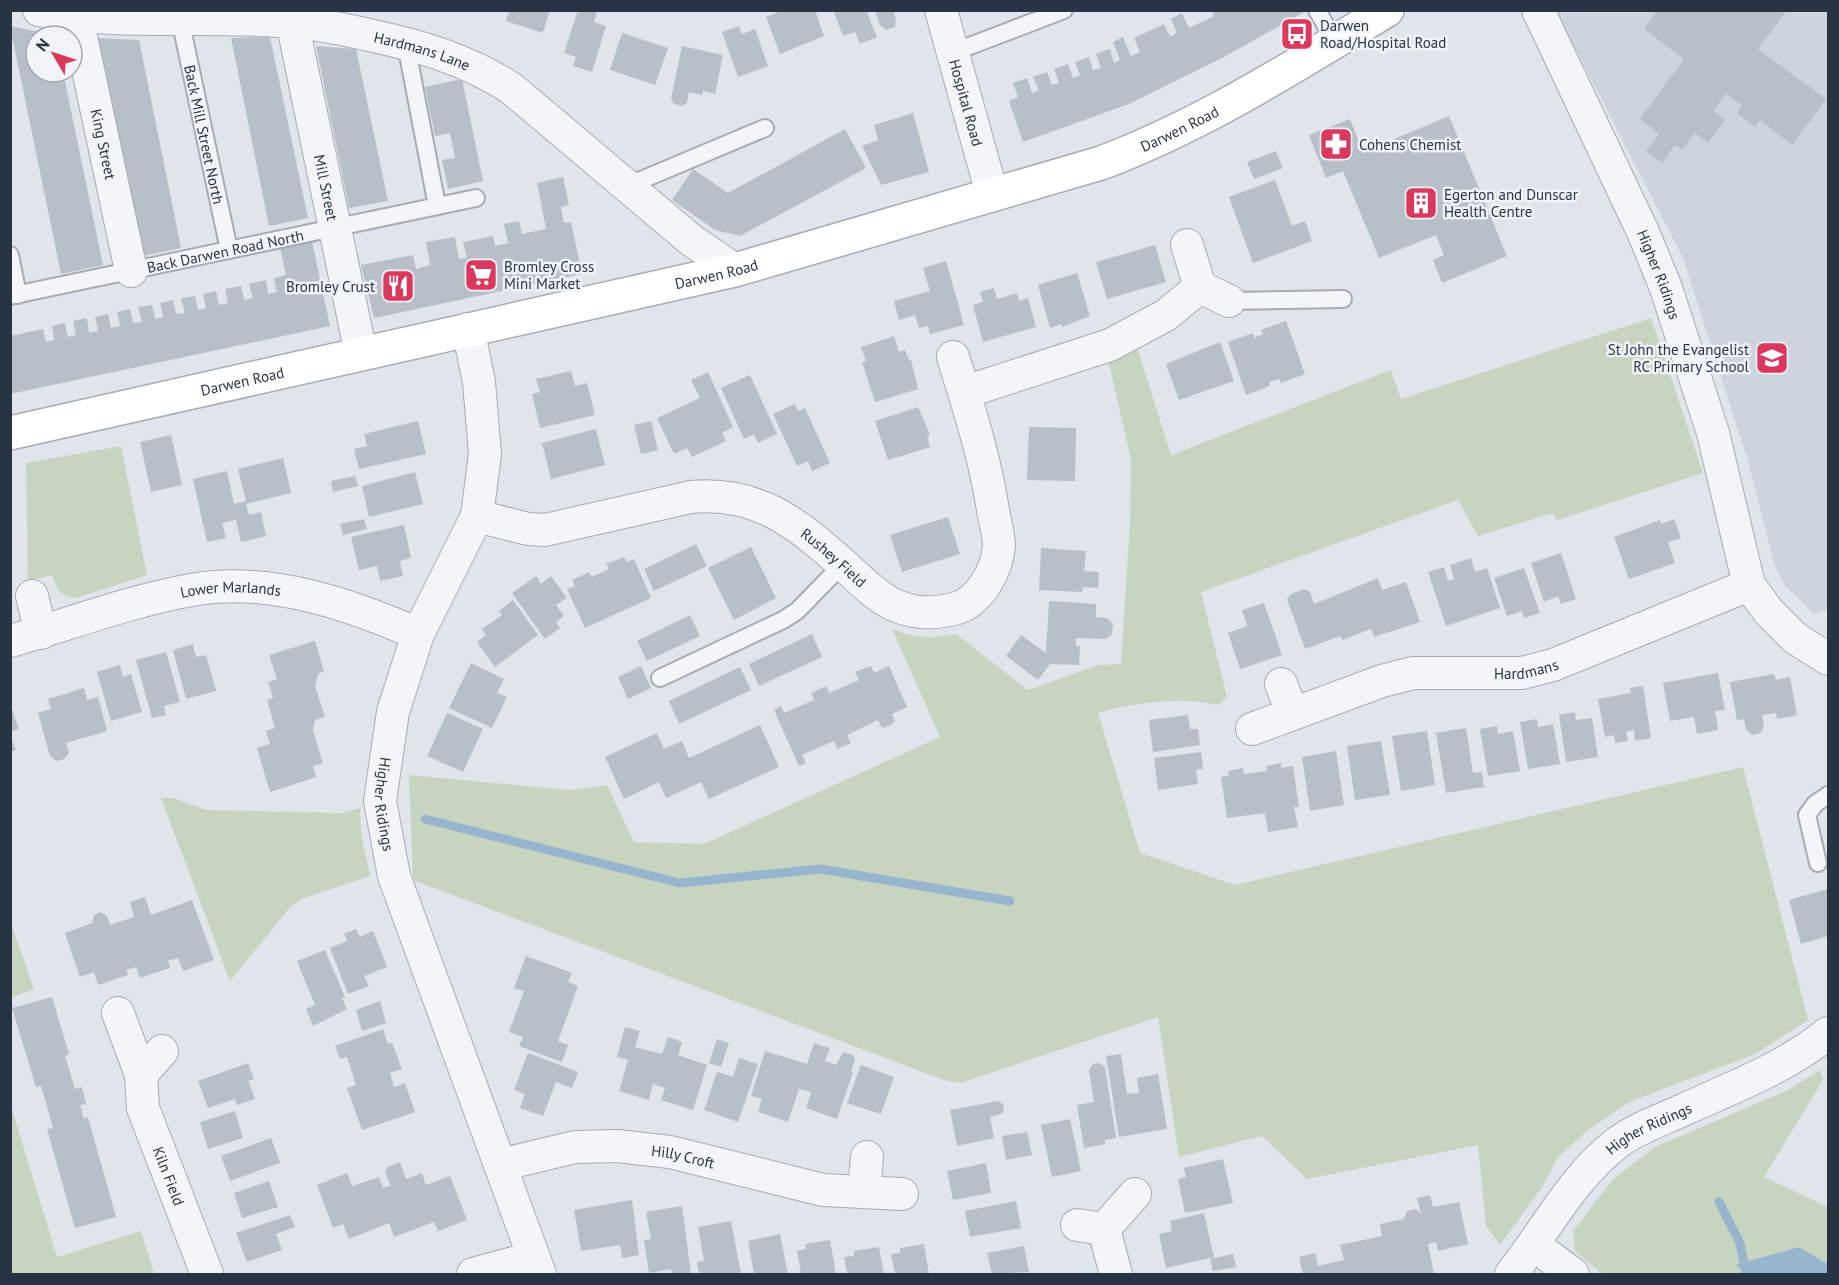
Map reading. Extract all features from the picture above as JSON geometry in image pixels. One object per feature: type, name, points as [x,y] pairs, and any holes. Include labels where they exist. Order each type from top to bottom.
[{"type":"main road","name":"Darwen Road","points":[[10,433],[468,329],[602,302],[735,270],[993,194],[1136,150],[1224,106],[1388,10]]},
{"type":"street","name":"Hardmans Lane","points":[[39,10],[77,18],[292,21],[344,29],[406,44],[487,72],[512,89],[691,240],[735,270]]},
{"type":"street","name":"Hospital Road","points":[[941,10],[993,194]]},
{"type":"street","name":"Higher Ridings","points":[[1538,10],[1643,232],[1666,288],[1713,433],[1749,585],[1769,612],[1795,638],[1828,659]]},
{"type":"street","name":"King Street","points":[[77,18],[131,271]]},
{"type":"street","name":"Mill Street","points":[[292,21],[362,354]]},
{"type":"street","points":[[1187,245],[1200,286],[1229,301]]},
{"type":"street","points":[[964,392],[1110,345],[1166,315],[1200,286]]},
{"type":"street","name":"Higher Ridings","points":[[468,329],[479,382],[485,454],[477,516],[418,634],[393,712],[385,751],[380,801],[394,876],[536,1266]]},
{"type":"street","name":"Rushey Field","points":[[477,516],[528,529],[545,530],[691,497],[725,497],[753,503],[788,519],[872,591],[892,604],[919,614],[961,607],[981,590],[994,570],[999,546],[986,465],[953,357]]},
{"type":"street","name":"Hardmans","points":[[1252,729],[1382,681],[1413,673],[1522,672],[1553,665],[1749,585]]},
{"type":"street","name":"Lower Marlands","points":[[10,641],[152,598],[194,589],[237,588],[275,590],[321,598],[365,611],[418,634]]},
{"type":"street","points":[[32,596],[41,633]]},
{"type":"street","points":[[1281,684],[1293,714]]},
{"type":"street","name":"Kiln Field","points":[[118,1013],[141,1075],[143,1108],[207,1275]]},
{"type":"street","name":"Higher Ridings","points":[[1511,1275],[1574,1187],[1594,1163],[1619,1142],[1645,1127],[1785,1064],[1828,1033]]},
{"type":"street","points":[[141,1075],[162,1051]]},
{"type":"street","name":"Hilly Croft","points":[[500,1165],[575,1147],[617,1146],[670,1152],[823,1190],[902,1194]]},
{"type":"street","points":[[864,1192],[867,1157]]},
{"type":"street","points":[[1116,1275],[1090,1227],[1135,1194]]},
{"type":"street","points":[[1534,1245],[1573,1275]]},
{"type":"street","points":[[473,1275],[536,1266]]},
{"type":"lane","points":[[954,52],[1064,10]]},
{"type":"lane","points":[[1317,10],[1335,42]]},
{"type":"lane","name":"Back Mill Street North","points":[[180,19],[229,250]]},
{"type":"lane","points":[[406,44],[437,206]]},
{"type":"lane","points":[[627,186],[765,128]]},
{"type":"lane","name":"Back Darwen Road North","points":[[14,296],[476,198]]},
{"type":"lane","points":[[10,255],[14,296]]},
{"type":"lane","points":[[1229,301],[1343,299]]},
{"type":"lane","points":[[660,678],[783,620],[797,611],[843,564]]},
{"type":"lane","points":[[1818,863],[1807,815],[1815,804],[1828,795]]},
{"type":"shaded area","name":"St John the Evangelist RC Primary School","points":[[1556,11],[1828,11],[1828,609],[1814,614],[1784,585],[1775,566],[1747,458],[1683,258]]},
{"type":"green space","points":[[1651,318],[1703,473],[1557,520],[1553,513],[1478,536],[1458,500],[1201,592],[1227,697],[1219,705],[1173,701],[1128,706],[1098,713],[1140,853],[1235,885],[1743,767],[1808,1020],[1755,1054],[1629,1102],[1587,1131],[1558,1157],[1543,1186],[1500,1245],[1486,1226],[1478,1145],[1307,1179],[1262,1136],[1179,1157],[1158,1017],[960,1083],[944,1080],[413,880],[409,775],[570,790],[607,785],[634,842],[704,844],[940,737],[892,629],[908,635],[924,637],[956,634],[1028,690],[1098,665],[1121,664],[1130,523],[1131,460],[1108,359],[1137,347],[1171,455],[1391,370],[1401,399]]},
{"type":"green space","points":[[121,446],[147,575],[76,598],[66,596],[60,591],[52,575],[28,581],[26,463]]},
{"type":"green space","points":[[161,798],[173,798],[206,810],[341,813],[360,808],[361,833],[370,876],[304,898],[290,907],[230,981]]},
{"type":"green space","points":[[10,921],[34,989],[11,998],[10,997]]},
{"type":"green space","points":[[1820,1070],[1823,1080],[1764,1177],[1828,1207],[1828,1264],[1799,1247],[1736,1265],[1749,1274],[1602,1274],[1575,1251],[1573,1231],[1613,1179],[1655,1147],[1786,1091]]},
{"type":"green space","points":[[11,1106],[57,1257],[141,1231],[154,1274],[11,1274]]},
{"type":"water","points":[[1799,1247],[1828,1264],[1828,1274],[1749,1274],[1735,1265]]},
{"type":"building","points":[[510,10],[550,10],[543,33],[506,21]]},
{"type":"building","points":[[578,10],[597,12],[594,22],[606,26],[592,72],[573,66],[576,57],[564,53]]},
{"type":"building","points":[[784,10],[815,10],[824,36],[780,54],[766,17]]},
{"type":"building","points":[[833,10],[866,10],[877,37],[860,44],[855,32],[843,36]]},
{"type":"building","points":[[875,10],[893,10],[896,20],[895,27],[886,30],[880,25]]},
{"type":"building","points":[[1211,10],[1304,12],[1224,57],[1129,104],[1023,142],[1009,101],[1018,97],[1013,83],[1027,78],[1032,93],[1039,90],[1033,77],[1047,72],[1052,85],[1059,83],[1054,69],[1068,64],[1073,78],[1080,75],[1075,62],[1089,57],[1093,70],[1101,68],[1096,54],[1110,49],[1114,63],[1120,60],[1113,42],[1123,37],[1131,56],[1140,52],[1134,38],[1164,24],[1170,37],[1177,33],[1171,19],[1182,13],[1189,28],[1214,16]]},
{"type":"building","points":[[1658,10],[1787,10],[1758,49],[1826,99],[1792,145],[1760,120],[1755,127],[1737,113],[1742,106],[1726,94],[1713,111],[1725,120],[1708,143],[1695,133],[1682,150],[1675,145],[1662,163],[1646,151],[1659,134],[1640,119],[1684,59],[1644,29]]},
{"type":"building","points":[[10,26],[24,29],[24,84],[65,84],[103,265],[61,274]]},
{"type":"building","points":[[739,26],[742,34],[755,29],[768,66],[738,77],[722,32]]},
{"type":"building","points":[[622,33],[668,48],[655,85],[610,70]]},
{"type":"building","points":[[270,37],[308,218],[269,226],[231,38]]},
{"type":"building","points":[[98,38],[139,40],[181,248],[143,256]]},
{"type":"building","points":[[316,46],[356,49],[388,201],[349,208]]},
{"type":"building","points":[[682,46],[723,55],[715,94],[703,91],[702,95],[689,92],[687,103],[682,106],[674,104],[671,99]]},
{"type":"building","points":[[462,79],[483,181],[448,189],[442,160],[455,158],[450,133],[435,136],[425,87]]},
{"type":"building","points":[[913,113],[929,172],[881,185],[862,146],[878,140],[874,125]]},
{"type":"building","name":"Egerton and Dunscar Health Centre","points":[[1449,116],[1507,256],[1442,283],[1433,260],[1444,255],[1436,235],[1379,258],[1343,171],[1326,178],[1309,135],[1350,119],[1363,152]]},
{"type":"building","points":[[845,129],[866,168],[740,236],[715,230],[672,200],[693,169],[728,193]]},
{"type":"building","points":[[1276,151],[1283,168],[1254,179],[1247,162]]},
{"type":"building","points":[[563,177],[569,205],[561,207],[564,223],[571,222],[582,274],[374,318],[361,265],[413,255],[416,269],[430,265],[426,242],[455,237],[459,259],[467,258],[463,242],[493,236],[495,246],[508,243],[504,224],[519,221],[522,234],[546,229],[537,183]]},
{"type":"building","points":[[1275,180],[1292,226],[1305,221],[1312,241],[1253,263],[1229,197]]},
{"type":"building","points":[[312,241],[330,326],[10,394],[10,336],[43,329],[46,342],[54,340],[52,326],[65,323],[68,337],[76,335],[73,321],[87,318],[89,333],[98,331],[95,317],[108,314],[111,328],[120,326],[117,312],[130,309],[133,323],[142,322],[138,307],[152,305],[155,319],[163,317],[160,303],[173,300],[176,314],[185,313],[181,298],[195,296],[198,310],[206,308],[203,294],[216,291],[219,305],[228,303],[225,289],[241,286],[244,300],[253,298],[249,284],[266,280],[268,294],[277,292],[274,278],[286,275],[280,247]]},
{"type":"building","points":[[1155,245],[1166,282],[1107,299],[1096,262]]},
{"type":"building","points":[[946,261],[964,325],[930,334],[928,326],[919,328],[915,315],[899,320],[894,301],[930,291],[923,268]]},
{"type":"building","points":[[1077,273],[1090,316],[1062,327],[1061,324],[1050,328],[1038,285]]},
{"type":"building","points":[[994,288],[997,299],[1017,293],[1019,301],[1028,298],[1036,327],[983,342],[973,305],[983,302],[980,292]]},
{"type":"building","points":[[1286,321],[1305,374],[1281,383],[1279,379],[1269,382],[1270,386],[1246,395],[1228,342],[1253,333],[1254,338],[1263,334],[1261,330]]},
{"type":"building","points":[[894,336],[899,352],[905,350],[911,360],[918,389],[875,402],[862,362],[866,361],[861,347]]},
{"type":"building","points":[[1220,342],[1234,381],[1179,400],[1166,364]]},
{"type":"building","points":[[571,371],[575,386],[587,383],[595,415],[540,428],[532,394],[540,392],[536,379]]},
{"type":"building","points":[[708,372],[733,427],[722,433],[726,441],[692,457],[687,448],[674,454],[657,418],[700,398],[691,380]]},
{"type":"building","points":[[750,375],[777,434],[758,443],[754,434],[744,439],[721,388]]},
{"type":"building","points":[[795,404],[798,411],[805,408],[830,463],[812,471],[808,461],[797,466],[773,414]]},
{"type":"building","points":[[918,407],[930,435],[927,436],[930,447],[888,460],[875,421]]},
{"type":"building","points":[[418,421],[426,454],[359,469],[354,449],[367,446],[364,434]]},
{"type":"building","points":[[651,421],[658,450],[641,454],[634,425]]},
{"type":"building","points":[[1029,427],[1076,428],[1075,481],[1027,480]]},
{"type":"building","points":[[596,429],[605,465],[551,479],[542,443]]},
{"type":"building","points":[[171,435],[182,485],[151,492],[140,442]]},
{"type":"building","points":[[283,458],[291,493],[246,504],[249,515],[261,512],[266,536],[241,542],[236,520],[222,523],[226,538],[207,542],[193,479],[227,471],[234,504],[246,501],[238,469]]},
{"type":"building","points":[[415,472],[423,504],[369,517],[362,486]]},
{"type":"building","points":[[355,476],[358,486],[333,492],[331,481]]},
{"type":"building","points":[[948,517],[960,554],[902,572],[890,535]]},
{"type":"building","points":[[364,519],[367,529],[343,535],[340,524]]},
{"type":"building","points":[[1674,519],[1681,538],[1668,542],[1675,563],[1629,579],[1614,537],[1660,520],[1661,524]]},
{"type":"building","points":[[404,525],[411,558],[400,561],[403,576],[380,581],[377,566],[359,570],[351,537]]},
{"type":"building","points":[[696,544],[707,566],[654,591],[644,569]]},
{"type":"building","points":[[751,547],[776,598],[734,620],[708,568]]},
{"type":"building","points":[[1041,548],[1086,551],[1084,571],[1099,572],[1098,588],[1083,587],[1082,592],[1039,590]]},
{"type":"building","points":[[1561,553],[1576,599],[1561,604],[1558,596],[1544,602],[1531,563]]},
{"type":"building","points":[[624,557],[627,562],[634,559],[651,598],[585,628],[567,589],[575,586],[572,580],[589,572],[592,577],[609,569],[606,564]]},
{"type":"building","points":[[1471,558],[1475,572],[1487,568],[1500,608],[1446,626],[1428,572],[1444,567],[1448,581],[1454,579],[1450,565]]},
{"type":"building","points":[[1524,568],[1540,613],[1524,618],[1522,611],[1507,616],[1494,578]]},
{"type":"building","points":[[536,576],[541,584],[551,576],[567,598],[556,605],[564,616],[556,622],[560,628],[545,639],[512,593]]},
{"type":"building","points":[[1378,578],[1382,590],[1406,582],[1420,622],[1374,637],[1371,629],[1342,640],[1340,636],[1305,649],[1287,599],[1291,594],[1304,589],[1310,592],[1314,604]]},
{"type":"building","points":[[513,600],[538,635],[495,667],[477,642],[486,635],[482,629],[502,615],[499,611]]},
{"type":"building","points":[[1049,601],[1096,604],[1096,617],[1107,618],[1113,624],[1112,634],[1106,639],[1076,638],[1076,646],[1080,646],[1079,665],[1050,664],[1038,680],[1006,656],[1021,635],[1046,653]]},
{"type":"building","points":[[1264,603],[1282,655],[1240,669],[1228,633],[1247,626],[1242,610]]},
{"type":"building","points":[[690,615],[700,636],[647,661],[637,641]]},
{"type":"building","points":[[812,634],[822,657],[759,686],[749,664]]},
{"type":"building","points":[[315,641],[324,671],[318,674],[315,686],[325,717],[315,720],[313,731],[323,763],[313,766],[316,777],[270,792],[257,748],[270,744],[266,731],[275,728],[267,700],[273,698],[268,682],[277,679],[269,655]]},
{"type":"building","points":[[193,644],[196,657],[206,655],[216,691],[186,699],[173,650]]},
{"type":"building","points":[[166,652],[180,702],[164,706],[166,715],[152,718],[136,660]]},
{"type":"building","points":[[471,663],[504,679],[497,693],[507,697],[492,728],[449,708]]},
{"type":"building","points":[[120,665],[123,677],[131,674],[142,712],[111,721],[97,672]]},
{"type":"building","points":[[641,666],[651,688],[628,699],[618,677]]},
{"type":"building","points":[[871,666],[874,673],[889,666],[907,707],[892,714],[895,722],[889,726],[882,728],[878,720],[847,735],[851,743],[837,749],[834,741],[802,755],[806,763],[799,766],[774,710],[781,706],[784,713],[814,700],[811,693],[826,686],[829,693],[859,680],[855,672]]},
{"type":"building","points":[[740,667],[751,690],[679,724],[669,701]]},
{"type":"building","points":[[1718,673],[1725,710],[1715,711],[1718,730],[1697,734],[1694,717],[1670,721],[1663,683]]},
{"type":"building","points":[[1774,674],[1776,680],[1790,677],[1797,715],[1777,719],[1776,713],[1762,715],[1764,727],[1760,733],[1753,735],[1746,730],[1744,719],[1737,720],[1730,682]]},
{"type":"building","points":[[1643,686],[1651,738],[1635,741],[1634,730],[1626,732],[1628,741],[1615,743],[1614,735],[1605,737],[1598,699],[1631,693],[1630,688]]},
{"type":"building","points":[[84,688],[87,700],[98,697],[107,731],[66,743],[69,753],[64,759],[57,761],[50,756],[38,713],[51,709],[48,699]]},
{"type":"building","points":[[10,704],[19,729],[10,732]]},
{"type":"building","points":[[1575,712],[1576,720],[1592,718],[1598,757],[1566,762],[1559,715]]},
{"type":"building","points":[[447,713],[483,729],[463,772],[427,756]]},
{"type":"building","points":[[1188,715],[1190,729],[1198,729],[1200,745],[1153,752],[1149,720]]},
{"type":"building","points":[[1537,719],[1538,727],[1553,724],[1560,764],[1528,769],[1520,722]]},
{"type":"building","points":[[760,725],[779,767],[709,799],[701,782],[666,798],[659,782],[624,799],[605,757],[657,733],[664,749],[682,741],[689,758]]},
{"type":"building","points":[[1497,726],[1498,734],[1513,731],[1520,771],[1488,776],[1480,729]]},
{"type":"building","points":[[1466,728],[1473,773],[1482,772],[1484,787],[1446,793],[1436,733]]},
{"type":"building","points":[[1427,731],[1435,785],[1401,791],[1392,736]]},
{"type":"building","points":[[10,736],[16,750],[10,752]]},
{"type":"building","points":[[1381,741],[1390,795],[1355,800],[1347,746]]},
{"type":"building","points":[[1336,751],[1344,805],[1310,811],[1302,757]]},
{"type":"building","points":[[1201,752],[1203,769],[1196,770],[1198,784],[1158,790],[1154,758]]},
{"type":"building","points":[[1281,763],[1281,768],[1293,766],[1299,807],[1294,807],[1298,827],[1268,832],[1265,813],[1227,818],[1221,777],[1229,776],[1228,771],[1243,768],[1244,774],[1267,771],[1266,766]]},
{"type":"building","points":[[1828,889],[1828,936],[1801,944],[1789,900]]},
{"type":"building","points":[[145,897],[151,915],[192,900],[214,960],[183,971],[178,958],[168,961],[170,968],[140,978],[136,967],[126,970],[128,975],[98,985],[94,972],[80,977],[65,933],[92,923],[94,915],[101,912],[107,916],[110,925],[134,917],[130,902]]},
{"type":"building","points":[[356,929],[360,937],[373,931],[387,967],[364,976],[369,986],[348,994],[330,948],[347,941],[344,934]]},
{"type":"building","points":[[325,950],[345,997],[342,998],[347,1009],[313,1026],[306,1009],[315,1005],[297,961]]},
{"type":"building","points":[[526,956],[572,973],[568,982],[578,986],[558,1041],[568,1045],[562,1062],[519,1046],[523,1037],[509,1032],[524,991],[514,988]]},
{"type":"building","points":[[52,997],[69,1054],[65,1056],[75,1089],[82,1087],[86,1104],[80,1105],[84,1119],[88,1117],[116,1217],[75,1228],[47,1129],[53,1128],[41,1086],[36,1087],[12,1008]]},
{"type":"building","points":[[380,1001],[386,1023],[362,1031],[356,1010]]},
{"type":"building","points":[[625,1027],[640,1031],[635,1047],[662,1054],[668,1037],[682,1042],[678,1055],[707,1065],[693,1110],[661,1100],[665,1088],[653,1084],[649,1100],[619,1091],[628,1060],[617,1057]]},
{"type":"building","points":[[383,1029],[388,1044],[392,1043],[402,1069],[390,1073],[394,1087],[405,1083],[415,1112],[362,1130],[347,1088],[356,1085],[347,1057],[340,1059],[335,1046]]},
{"type":"building","points":[[717,1039],[729,1043],[721,1067],[709,1063]]},
{"type":"building","points":[[814,1043],[830,1048],[825,1061],[836,1065],[843,1052],[853,1055],[855,1060],[837,1119],[806,1108],[811,1092],[799,1089],[788,1122],[758,1112],[762,1099],[751,1096],[765,1051],[807,1064]]},
{"type":"building","points":[[528,1053],[578,1072],[572,1088],[556,1082],[543,1116],[520,1108],[525,1094],[514,1090]]},
{"type":"building","points":[[1121,1054],[1127,1094],[1139,1093],[1137,1078],[1158,1074],[1167,1129],[1119,1137],[1106,1056]]},
{"type":"building","points":[[739,1058],[758,1064],[738,1122],[704,1110],[717,1072],[733,1077]]},
{"type":"building","points":[[248,1063],[254,1079],[248,1081],[255,1099],[237,1105],[235,1099],[208,1108],[198,1081]]},
{"type":"building","points":[[1099,1063],[1105,1067],[1116,1138],[1105,1140],[1105,1144],[1084,1148],[1077,1105],[1094,1102],[1089,1070],[1093,1064]]},
{"type":"building","points":[[861,1065],[894,1077],[881,1114],[847,1103]]},
{"type":"building","points":[[998,1101],[1003,1104],[1004,1111],[990,1117],[994,1138],[957,1146],[950,1110]]},
{"type":"building","points":[[235,1111],[243,1138],[208,1149],[200,1122]]},
{"type":"building","points":[[1070,1119],[1081,1171],[1052,1177],[1041,1125]]},
{"type":"building","points":[[1027,1132],[1032,1155],[1006,1160],[1002,1136]]},
{"type":"building","points":[[271,1138],[280,1163],[230,1181],[221,1156]]},
{"type":"building","points":[[1223,1159],[1233,1203],[1185,1213],[1178,1179],[1186,1177],[1184,1168]]},
{"type":"building","points":[[400,1162],[406,1179],[422,1173],[426,1185],[450,1176],[467,1220],[438,1231],[434,1222],[394,1237],[389,1223],[349,1239],[343,1224],[333,1228],[317,1185],[347,1173],[352,1186],[379,1177],[383,1188],[391,1186],[385,1172],[388,1167]]},
{"type":"building","points":[[986,1163],[991,1193],[953,1200],[947,1171]]},
{"type":"building","points":[[269,1181],[278,1207],[242,1218],[234,1193]]},
{"type":"building","points":[[1430,1195],[1433,1207],[1459,1202],[1468,1244],[1438,1251],[1436,1242],[1428,1244],[1434,1274],[1303,1274],[1299,1257],[1315,1253],[1318,1266],[1344,1260],[1340,1245],[1382,1236],[1380,1224],[1404,1219],[1407,1211],[1416,1209],[1421,1213],[1417,1198]]},
{"type":"building","points":[[632,1200],[639,1255],[622,1258],[620,1245],[581,1251],[574,1210]]},
{"type":"building","points":[[1016,1201],[1021,1228],[970,1237],[965,1211]]},
{"type":"building","points":[[682,1206],[691,1274],[672,1274],[671,1269],[649,1273],[644,1240],[651,1239],[646,1212]]},
{"type":"building","points":[[1204,1213],[1214,1257],[1166,1268],[1159,1234],[1172,1231],[1170,1221]]},
{"type":"building","points":[[290,1215],[295,1227],[276,1234],[282,1250],[247,1262],[236,1233]]},
{"type":"building","points":[[731,1221],[741,1274],[699,1274],[697,1262],[704,1261],[698,1227]]},
{"type":"building","points":[[780,1234],[788,1274],[754,1274],[748,1241]]},
{"type":"building","points":[[830,1240],[836,1274],[801,1274],[797,1251],[806,1249],[805,1244]]},
{"type":"building","points":[[924,1244],[929,1274],[895,1274],[891,1254],[900,1253],[900,1248]]},
{"type":"building","points":[[1024,1246],[1029,1272],[992,1274],[987,1253]]},
{"type":"building","points":[[879,1247],[884,1274],[847,1274],[844,1257],[854,1256],[854,1251]]},
{"type":"building","points":[[1233,1254],[1236,1267],[1213,1271],[1210,1259]]},
{"type":"waterway","points":[[425,819],[680,883],[820,869],[1010,901]]},
{"type":"waterway","points":[[1719,1202],[1740,1243],[1746,1274]]},
{"type":"place","name":"Darwen Road/Hospital Road","points":[[1297,34]]},
{"type":"place","name":"Cohens Chemist","points":[[1336,144]]},
{"type":"place","name":"Egerton and Dunscar Health Centre","points":[[1421,203]]},
{"type":"place","name":"Bromley Cross Mini Market","points":[[481,275]]},
{"type":"place","name":"Bromley Crust","points":[[398,286]]},
{"type":"place","name":"St John the Evangelist RC Primary School","points":[[1772,358]]}]
